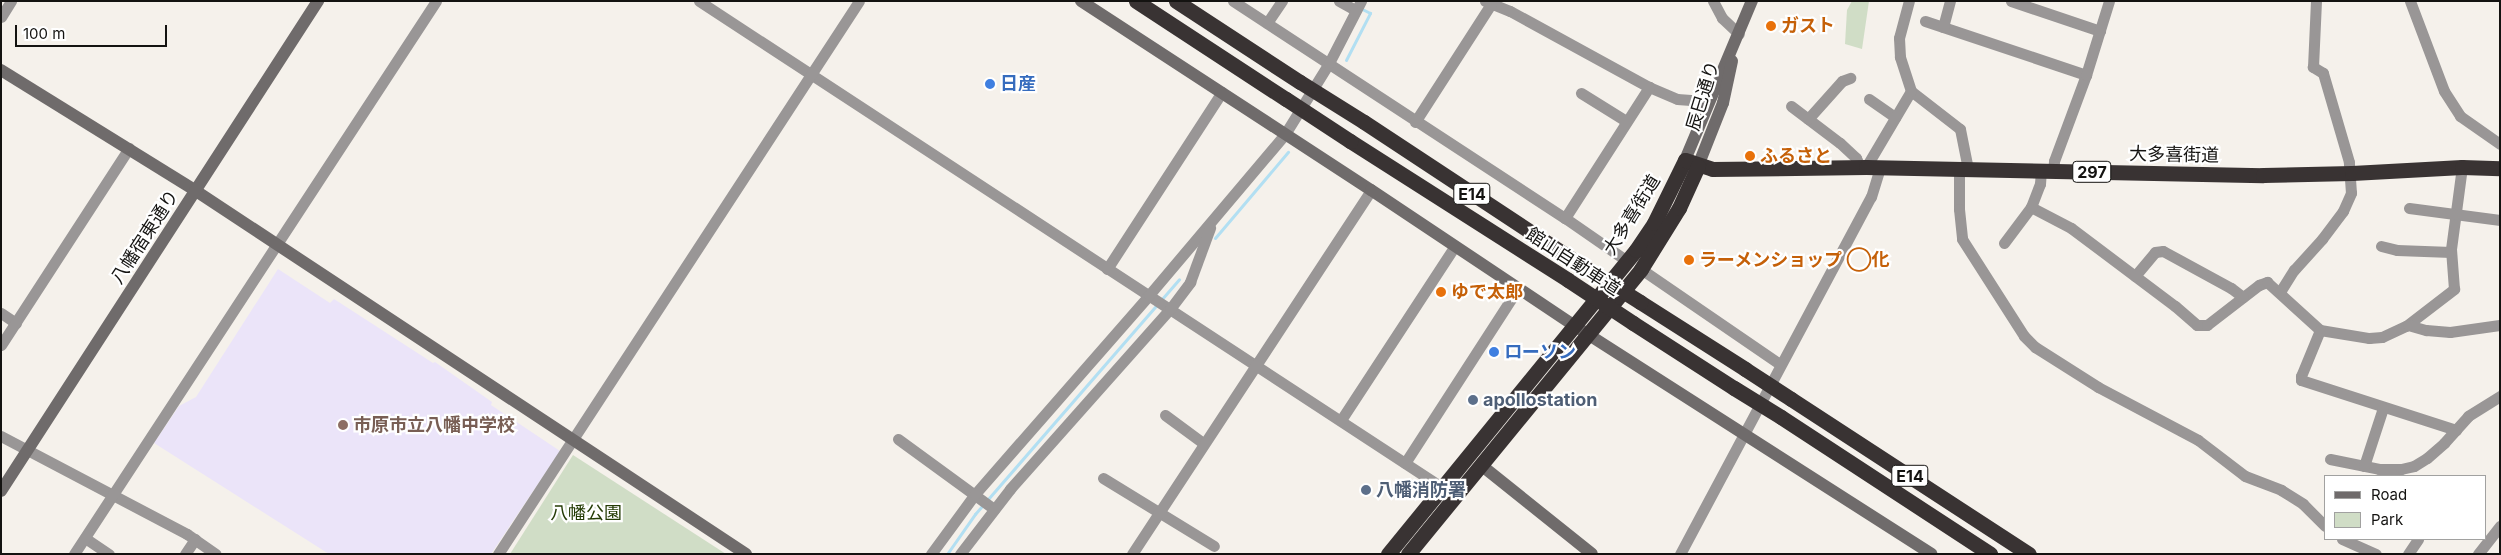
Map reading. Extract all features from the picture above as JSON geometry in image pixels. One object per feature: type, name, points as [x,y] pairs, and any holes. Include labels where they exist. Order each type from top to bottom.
[{"type":"highway","name":"館山自動車道","points":[[1136,1],[1990,554]]},
{"type":"highway","name":"館山自動車道","points":[[1176,1],[2029,554]]},
{"type":"highway","name":"大多喜街道","points":[[1692,163],[1712,169],[1868,167],[2263,175],[2352,174],[2462,167],[2500,168]]},
{"type":"highway","name":"大多喜街道","points":[[1388,554],[1627,261],[1692,163]]},
{"type":"highway","name":"大多喜街道","points":[[1408,554],[1641,269],[1680,208],[1692,163]]},
{"type":"street","points":[[1,17],[11,1]]},
{"type":"street","name":"八幡宿東通り","points":[[1,491],[318,1]]},
{"type":"street","points":[[74,554],[436,1]]},
{"type":"street","points":[[699,1],[1107,269],[1257,364],[1443,488]]},
{"type":"street","points":[[498,554],[859,1]]},
{"type":"street","points":[[1081,1],[1222,92],[1588,335],[1931,554]]},
{"type":"street","points":[[1233,1],[1627,261]]},
{"type":"street","points":[[1267,23],[1282,1]]},
{"type":"street","points":[[931,554],[974,494],[1149,296],[1285,134],[1329,63],[1358,6],[1339,1]]},
{"type":"street","points":[[1713,1],[1722,18],[1739,34]]},
{"type":"street","name":"辰巳通り","points":[[1692,163],[1708,101],[1752,1]]},
{"type":"street","points":[[1908,1],[1899,38],[1900,57],[1911,91],[1960,129],[1966,149],[1959,209],[1962,240],[2024,336],[2035,347],[2098,387],[2198,440],[2245,476],[2281,490],[2303,504],[2324,525]]},
{"type":"street","points":[[1943,27],[1950,1]]},
{"type":"street","points":[[2011,1],[2100,31]]},
{"type":"street","points":[[2004,243],[2031,207],[2086,75],[2109,1]]},
{"type":"street","points":[[2280,292],[2294,270],[2322,239],[2342,211],[2351,193],[2352,174],[2323,73],[2313,67],[2316,1]]},
{"type":"street","points":[[2410,1],[2444,91],[2460,116],[2500,144]]},
{"type":"street","points":[[1415,122],[1488,2],[1510,11],[1649,87],[1678,99],[1708,101]]},
{"type":"street","points":[[1925,21],[2086,75]]},
{"type":"street","name":"辰巳通り","points":[[1692,163],[1723,103],[1739,34]]},
{"type":"street","points":[[1,70],[196,191],[746,554]]},
{"type":"street","points":[[1808,119],[1842,81],[1850,78]]},
{"type":"street","points":[[1564,218],[1649,87]]},
{"type":"street","points":[[1680,554],[1743,433],[1871,197],[1868,167],[1911,91]]},
{"type":"street","points":[[1107,269],[1222,92]]},
{"type":"street","points":[[1581,93],[1626,121]]},
{"type":"street","points":[[1869,99],[1895,117]]},
{"type":"street","points":[[1791,106],[1868,167]]},
{"type":"street","points":[[1,345],[129,148]]},
{"type":"street","points":[[2031,207],[2071,228],[2200,326],[2206,325],[2259,285],[2267,282],[2320,330],[2369,338],[2382,337],[2408,325],[2454,289],[2452,252],[2462,167]]},
{"type":"street","points":[[1132,554],[1370,190]]},
{"type":"street","points":[[2409,208],[2500,220]]},
{"type":"street","points":[[960,554],[994,509],[1170,309],[1190,282],[1212,221]]},
{"type":"street","points":[[1341,420],[1455,246]]},
{"type":"street","points":[[2382,246],[2397,250],[2452,252]]},
{"type":"street","points":[[2135,276],[2155,252],[2163,251],[2231,288],[2243,297]]},
{"type":"street","points":[[1641,269],[1780,364]]},
{"type":"street","points":[[1405,463],[1518,288]]},
{"type":"street","points":[[1,313],[16,323]]},
{"type":"street","points":[[2408,325],[2426,330],[2450,332],[2500,325]]},
{"type":"street","points":[[2320,330],[2301,380],[2456,430]]},
{"type":"street","points":[[2330,459],[2379,469],[2414,466],[2427,458],[2468,416],[2500,396]]},
{"type":"street","points":[[2364,466],[2383,408]]},
{"type":"street","points":[[1165,415],[1203,444]]},
{"type":"street","points":[[1,436],[195,538],[216,554]]},
{"type":"street","points":[[898,440],[994,509]]},
{"type":"street","points":[[1481,465],[1592,554]]},
{"type":"street","points":[[1103,478],[1214,546]]},
{"type":"street","points":[[2478,554],[2500,526]]},
{"type":"street","points":[[85,538],[109,554]]},
{"type":"street","points":[[185,554],[195,538]]},
{"type":"street","points":[[2344,540],[2376,554]]},
{"type":"street","points":[[2408,554],[2417,540]]},
{"type":"shaded area","name":"市原市立八幡中学校","points":[[278,269],[330,303],[334,299],[433,363],[435,362],[492,402],[491,405],[560,451],[491,554],[329,554],[154,443],[179,406],[196,397]]},
{"type":"green space","points":[[1852,1],[1869,1],[1862,49],[1845,44],[1847,10]]},
{"type":"green space","name":"八幡公園","points":[[573,455],[726,554],[510,554]]},
{"type":"waterway","points":[[1346,60],[1370,13],[1360,8]]},
{"type":"waterway","points":[[1215,238],[1288,152]]},
{"type":"waterway","points":[[947,554],[975,514],[1179,279]]},
{"type":"place","name":"ガスト","points":[[1771,26]]},
{"type":"place","name":"日産","points":[[990,84]]},
{"type":"place","name":"ふるさと","points":[[1750,156]]},
{"type":"place","name":"ラーメンショップ ◯化","points":[[1689,260]]},
{"type":"place","name":"ゆで太郎","points":[[1441,292]]},
{"type":"place","name":"ローソン","points":[[1494,352]]},
{"type":"place","name":"apollostation","points":[[1473,400]]},
{"type":"place","name":"市原市立八幡中学校","points":[[343,425]]},
{"type":"place","name":"八幡消防署","points":[[1366,490]]}]
